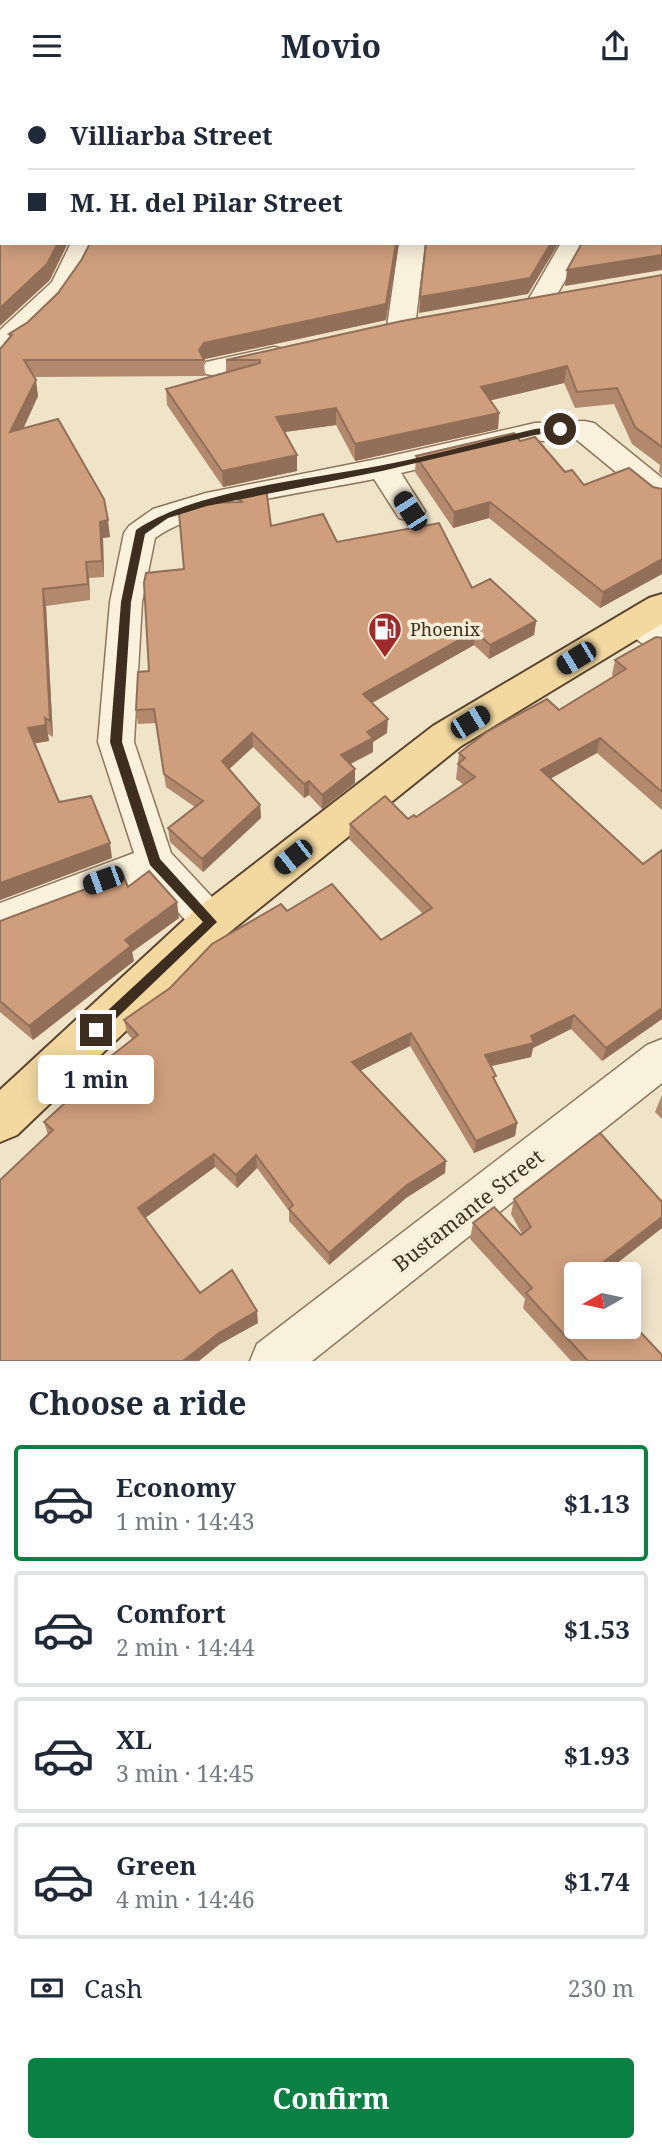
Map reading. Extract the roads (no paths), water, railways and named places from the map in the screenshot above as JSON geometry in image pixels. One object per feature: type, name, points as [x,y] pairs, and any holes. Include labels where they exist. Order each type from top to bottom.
[{"type":"main road","points":[[0,1120],[211,922],[447,736],[654,623]]},
{"type":"street","points":[[0,344],[67,284],[77,267],[83,245]]},
{"type":"street","points":[[401,327],[412,245]]},
{"type":"street","points":[[567,297],[527,305],[573,245]]},
{"type":"street","points":[[216,368],[295,350]]},
{"type":"street","points":[[211,922],[155,861],[116,742],[126,602],[140,533],[164,516],[206,503],[382,468],[535,432],[584,430],[662,494]]},
{"type":"street","points":[[382,468],[410,511]]},
{"type":"street","points":[[0,919],[155,861]]},
{"type":"street","name":"Bustamante Street","points":[[274,1361],[662,1058]]},
{"type":"place","name":"Phoenix","points":[[385,659]]}]
